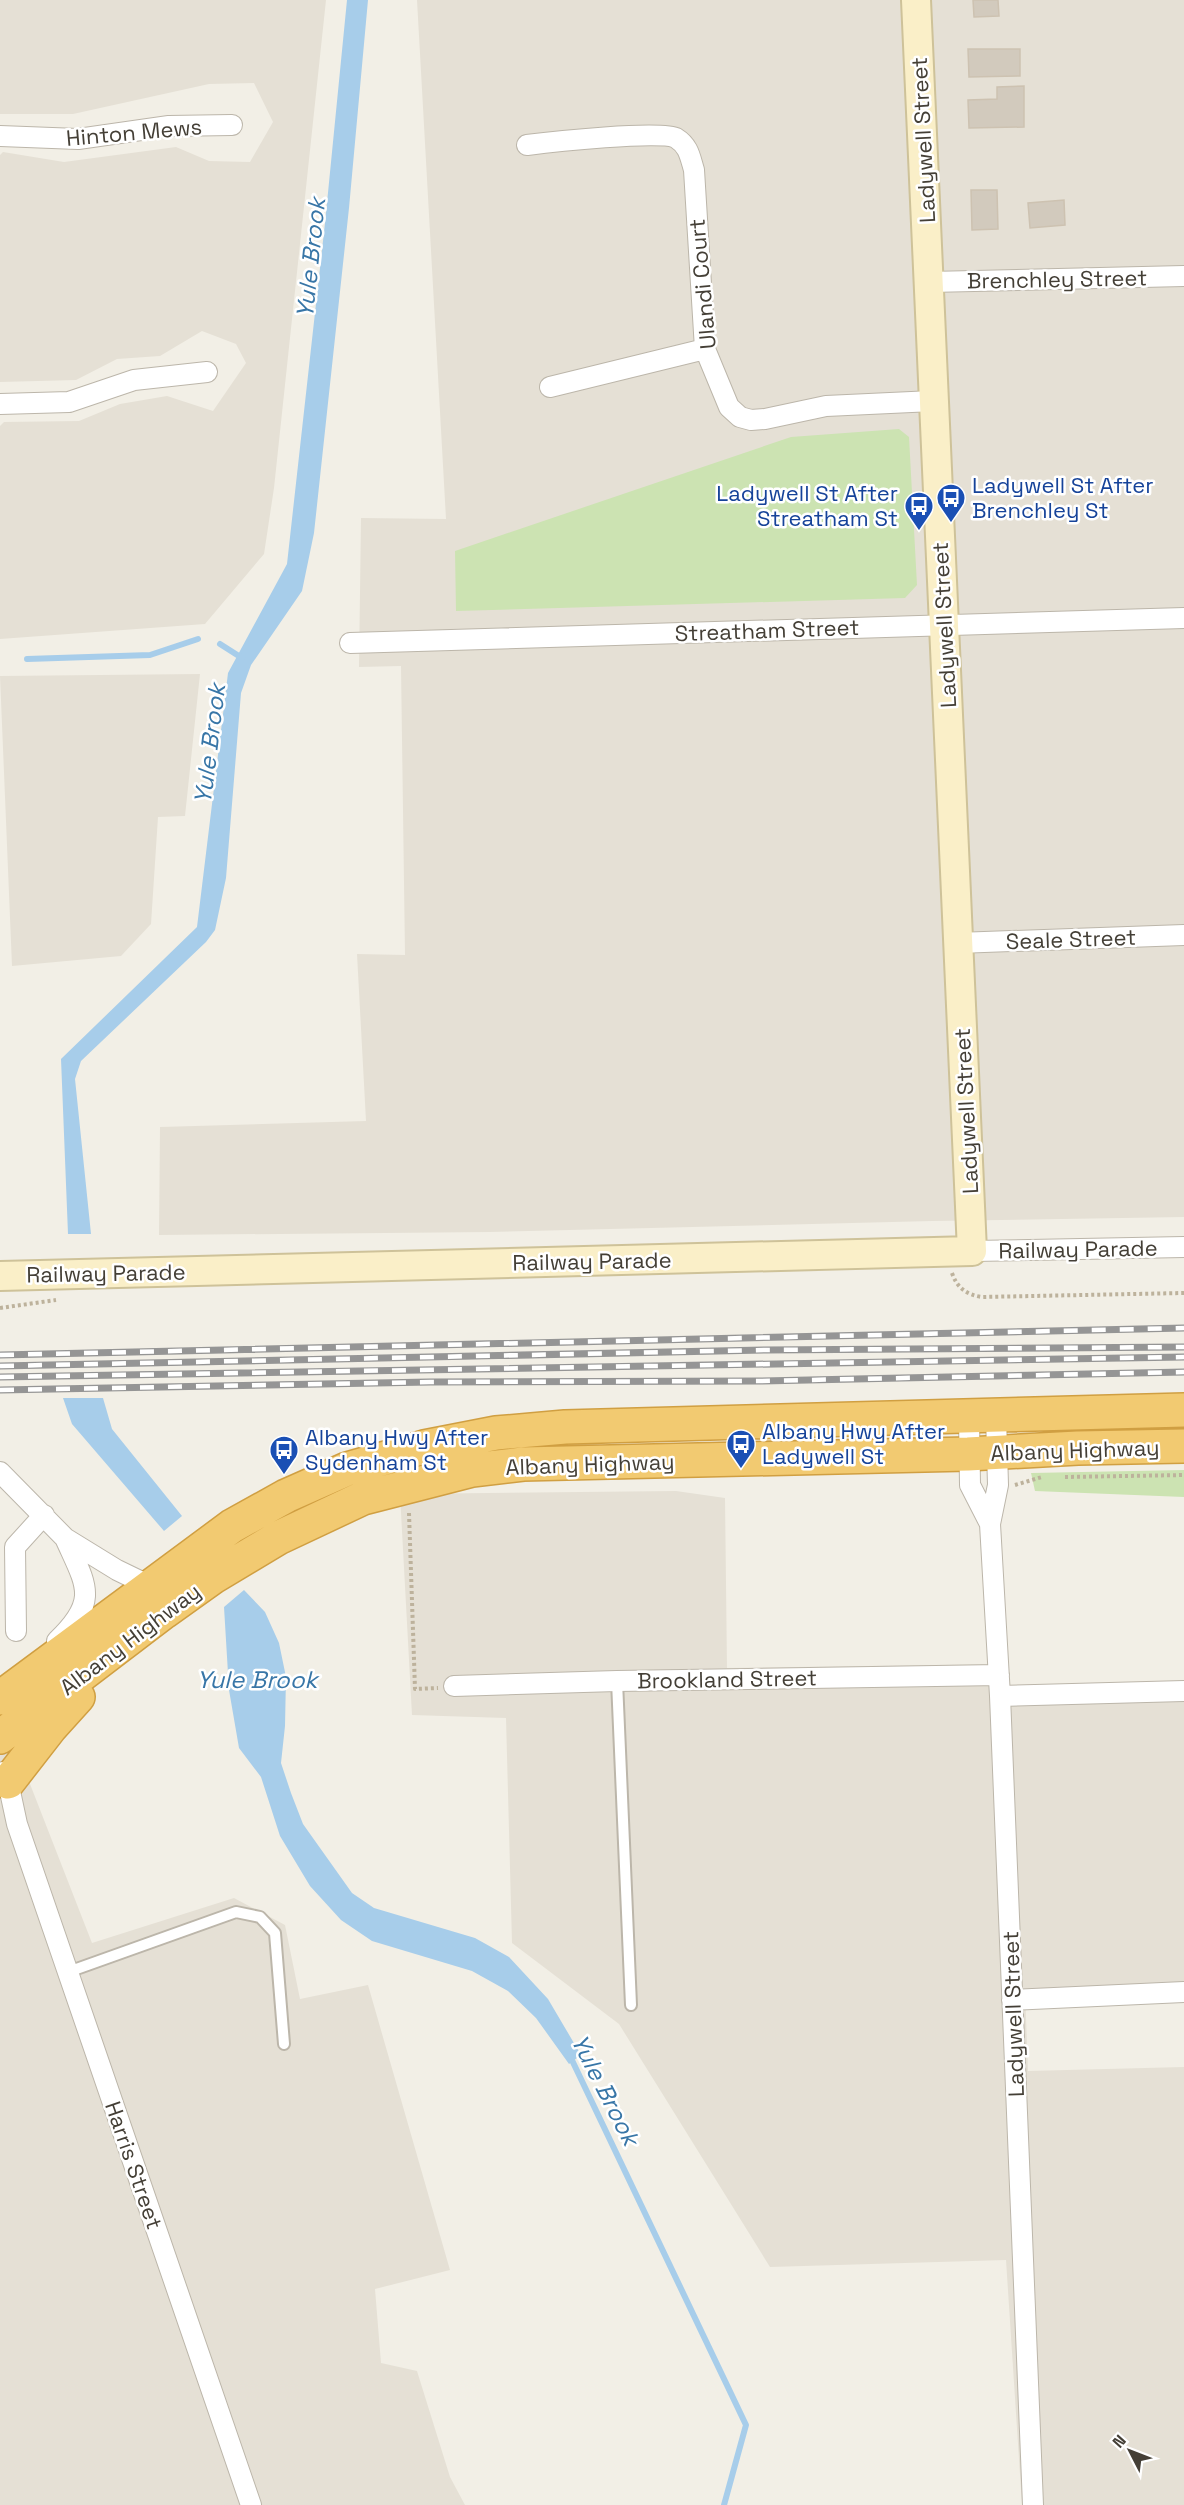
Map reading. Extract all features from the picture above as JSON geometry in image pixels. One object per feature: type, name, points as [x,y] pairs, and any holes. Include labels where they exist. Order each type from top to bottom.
[{"type":"highway","name":"Albany Highway","points":[[0,1737],[157,1599],[232,1526],[286,1496],[347,1469],[428,1446],[496,1433],[565,1427],[1184,1410]]},
{"type":"highway","name":"Albany Highway","points":[[0,1697],[157,1599],[213,1577],[278,1538],[363,1498],[472,1470],[523,1464],[1184,1446]]},
{"type":"highway","points":[[2,1785],[96,1677],[144,1642],[157,1599]]},
{"type":"street","name":"Ladywell Street","points":[[916,0],[945,625],[957,943],[961,1259]]},
{"type":"street","name":"Hinton Mews","points":[[0,136],[78,139],[169,126],[232,125]]},
{"type":"street","name":"Ulandi Court","points":[[527,145],[566,140],[655,136],[675,137],[688,149],[694,170],[705,349],[729,407],[740,417],[751,420],[826,406],[933,401]]},
{"type":"street","name":"Brenchley Street","points":[[930,282],[1184,276]]},
{"type":"street","points":[[550,387],[705,349]]},
{"type":"street","points":[[0,404],[69,402],[134,380],[207,372]]},
{"type":"street","name":"Streatham Street","points":[[350,643],[1184,618]]},
{"type":"street","name":"Seale Street","points":[[957,943],[1184,935]]},
{"type":"street","name":"Railway Parade","points":[[0,1276],[961,1259],[1184,1247]]},
{"type":"street","name":"Ladywell Street","points":[[982,1416],[982,1453],[970,1485],[990,1524]]},
{"type":"street","name":"Ladywell Street","points":[[982,1416],[982,1453],[998,1485],[990,1524],[1000,1696],[1033,2500]]},
{"type":"street","points":[[0,1472],[65,1538],[117,1570],[157,1599]]},
{"type":"street","points":[[16,1631],[15,1547],[44,1515]]},
{"type":"street","points":[[0,1697],[71,1628],[80,1614],[86,1586],[65,1538]]},
{"type":"street","name":"Brookland Street","points":[[454,1686],[999,1675]]},
{"type":"street","points":[[1000,1696],[1184,1691]]},
{"type":"street","name":"Harris Street","points":[[2,1785],[252,2505]]},
{"type":"street","name":"Harris Street","points":[[2,1785],[16,1824]]},
{"type":"street","points":[[1012,2000],[1184,1992]]},
{"type":"lane","points":[[617,1681],[631,2005]]},
{"type":"lane","points":[[68,1972],[236,1912],[260,1917],[274,1933],[284,2044]]},
{"type":"path","points":[[961,1259],[952,1276],[961,1289],[971,1295],[982,1297],[1184,1293]]},
{"type":"path","points":[[1054,1477],[1184,1475]]},
{"type":"path","points":[[998,1485],[1019,1485],[1042,1477]]},
{"type":"path","points":[[408,1503],[415,1689],[454,1686]]},
{"type":"shaded area","points":[[0,0],[326,0],[274,488],[264,554],[205,624],[0,639],[0,426],[4,422],[79,421],[120,404],[167,396],[213,411],[246,363],[236,344],[202,331],[160,356],[117,359],[76,380],[0,382],[0,155],[3,152],[64,162],[176,147],[209,161],[250,162],[273,122],[254,83],[209,84],[73,114],[0,114]]},
{"type":"shaded area","points":[[417,0],[1184,0],[1184,1217],[490,1232],[159,1235],[160,1127],[366,1121],[357,954],[405,955],[401,666],[359,667],[361,518],[446,519]]},
{"type":"shaded area","points":[[200,674],[185,816],[158,817],[151,924],[121,956],[12,966],[0,676]]},
{"type":"shaded area","points":[[676,1491],[725,1498],[727,1668],[1007,1664],[1009,1687],[1184,1682],[1184,1982],[1025,1991],[1028,2071],[1184,2067],[1184,2505],[1022,2505],[1006,2260],[770,2267],[619,2024],[512,1943],[506,1718],[412,1715],[400,1494]]},
{"type":"shaded area","points":[[0,1707],[92,1943],[234,1898],[285,1925],[300,1999],[368,1985],[450,2270],[375,2289],[381,2363],[417,2371],[450,2477],[465,2505],[0,2505]]},
{"type":"green space","points":[[899,429],[909,437],[917,585],[905,598],[456,611],[455,551],[791,437]]},
{"type":"green space","points":[[1184,1470],[1184,1497],[1035,1491],[1031,1473]]},
{"type":"water","points":[[347,0],[368,0],[349,208],[314,533],[302,591],[251,665],[241,693],[226,878],[215,930],[206,942],[81,1061],[75,1079],[91,1234],[68,1234],[61,1059],[197,927],[228,673],[287,564]]},
{"type":"water","points":[[63,1398],[103,1398],[112,1429],[182,1516],[164,1531],[72,1424]]},
{"type":"water","name":"Yule Brook","points":[[244,1590],[265,1612],[279,1643],[286,1677],[285,1726],[281,1763],[303,1824],[352,1893],[374,1908],[475,1938],[509,1957],[548,1999],[581,2055],[569,2064],[536,2018],[508,1991],[472,1971],[372,1941],[341,1920],[310,1886],[280,1836],[261,1777],[239,1748],[229,1690],[224,1607]]},
{"type":"building","points":[[973,0],[998,0],[999,16],[974,17]]},
{"type":"building","points":[[968,49],[1020,49],[1020,76],[969,77]]},
{"type":"building","points":[[1024,86],[1024,127],[969,128],[968,100],[997,99],[997,87]]},
{"type":"building","points":[[971,190],[997,190],[998,229],[972,230]]},
{"type":"building","points":[[1064,200],[1065,225],[1030,228],[1028,203]]},
{"type":"waterway","points":[[27,659],[150,655],[198,639]]},
{"type":"waterway","points":[[220,644],[242,658]]},
{"type":"waterway","name":"Yule Brook","points":[[570,2056],[746,2425],[724,2505]]},
{"type":"railway","points":[[0,1355],[1184,1328]]},
{"type":"railway","points":[[0,1366],[765,1350],[1184,1347]]},
{"type":"railway","points":[[0,1377],[1184,1357]]},
{"type":"railway","points":[[0,1390],[430,1382],[761,1381],[1184,1372]]},
{"type":"place","name":"Ladywell St After Brenchley St","points":[[951,524]]},
{"type":"place","name":"Ladywell St After Streatham St","points":[[919,532]]},
{"type":"place","name":"Albany Hwy After Ladywell St","points":[[741,1470]]},
{"type":"place","name":"Albany Hwy After Sydenham St","points":[[284,1476]]}]
